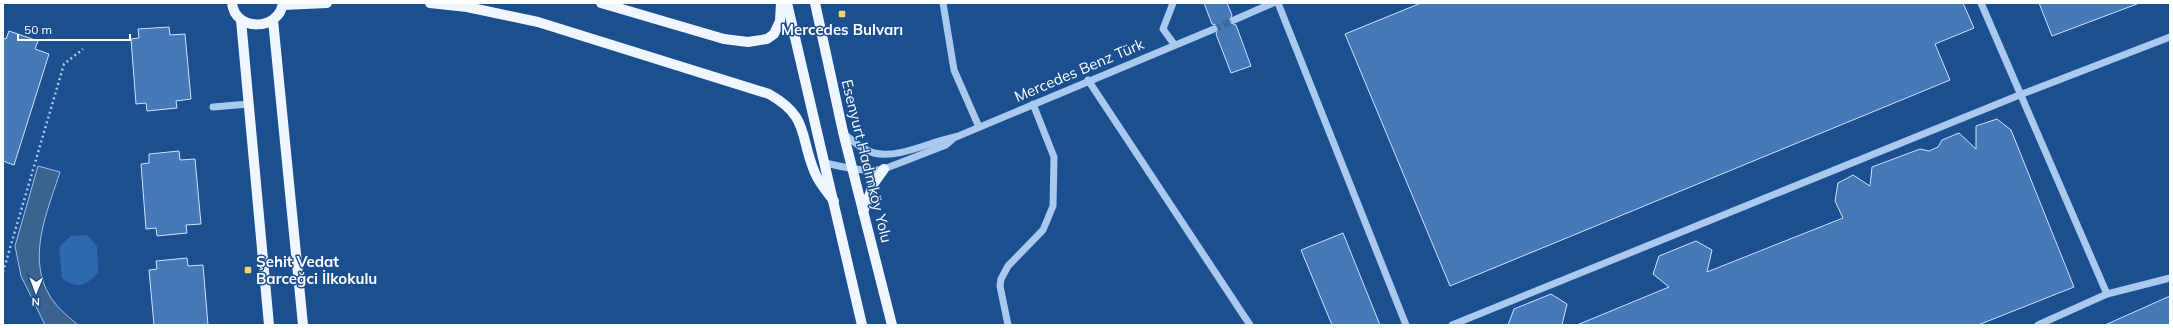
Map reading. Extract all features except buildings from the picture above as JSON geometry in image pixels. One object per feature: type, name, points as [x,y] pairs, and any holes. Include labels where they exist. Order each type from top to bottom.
[{"type":"main road","points":[[303,325],[273,20],[283,4],[327,3]]},
{"type":"main road","points":[[430,3],[467,7],[538,22],[769,94],[785,104],[796,116],[815,172],[834,200]]},
{"type":"main road","points":[[601,3],[724,39],[748,42],[767,39],[774,34],[780,21],[781,3]]},
{"type":"main road","points":[[788,3],[862,325]]},
{"type":"main road","name":"Esenyurt Hadımköy Yolu","points":[[815,3],[843,132],[892,325]]},
{"type":"main road","points":[[229,4],[241,20],[269,325]]},
{"type":"main road","points":[[241,20],[258,25],[273,20]]},
{"type":"main road","points":[[863,212],[874,183],[884,169]]},
{"type":"street","points":[[943,3],[954,70],[979,127]]},
{"type":"street","points":[[1173,3],[1163,29],[1174,44]]},
{"type":"street","points":[[1234,20],[1273,3]]},
{"type":"street","points":[[1278,3],[1406,325]]},
{"type":"street","points":[[1981,3],[2022,94],[2107,294]]},
{"type":"street","name":"Mercedes Benz Türk","points":[[843,132],[861,146],[874,153],[895,154],[938,140],[956,137],[1088,80],[1214,29]]},
{"type":"street","points":[[1452,325],[2022,94],[2170,37]]},
{"type":"street","points":[[1088,80],[1250,325]]},
{"type":"street","points":[[213,107],[249,104]]},
{"type":"street","points":[[1008,325],[1000,286],[1001,279],[1008,266],[1043,230],[1053,206],[1054,157],[1033,104]]},
{"type":"street","name":"Mercedes Benz Türk","points":[[825,162],[852,169],[876,171],[946,145],[956,137]]},
{"type":"street","points":[[2038,325],[2107,294],[2170,278]]},
{"type":"path","points":[[3,272],[64,64],[83,49]]},
{"type":"shaded area","points":[[38,166],[60,172],[44,221],[39,254],[40,271],[45,287],[54,302],[78,325],[45,325],[21,276],[15,246]]},
{"type":"shaded area","points":[[87,235],[97,246],[98,273],[89,281],[81,285],[77,285],[62,278],[59,247],[71,236]]},
{"type":"tunnel","points":[[1214,29],[1234,20]]},
{"type":"place","name":"Mercedes Bulvarı","points":[[842,14]]},
{"type":"place","name":"Şehit Vedat Barceğci İlkokulu","points":[[248,270]]}]
